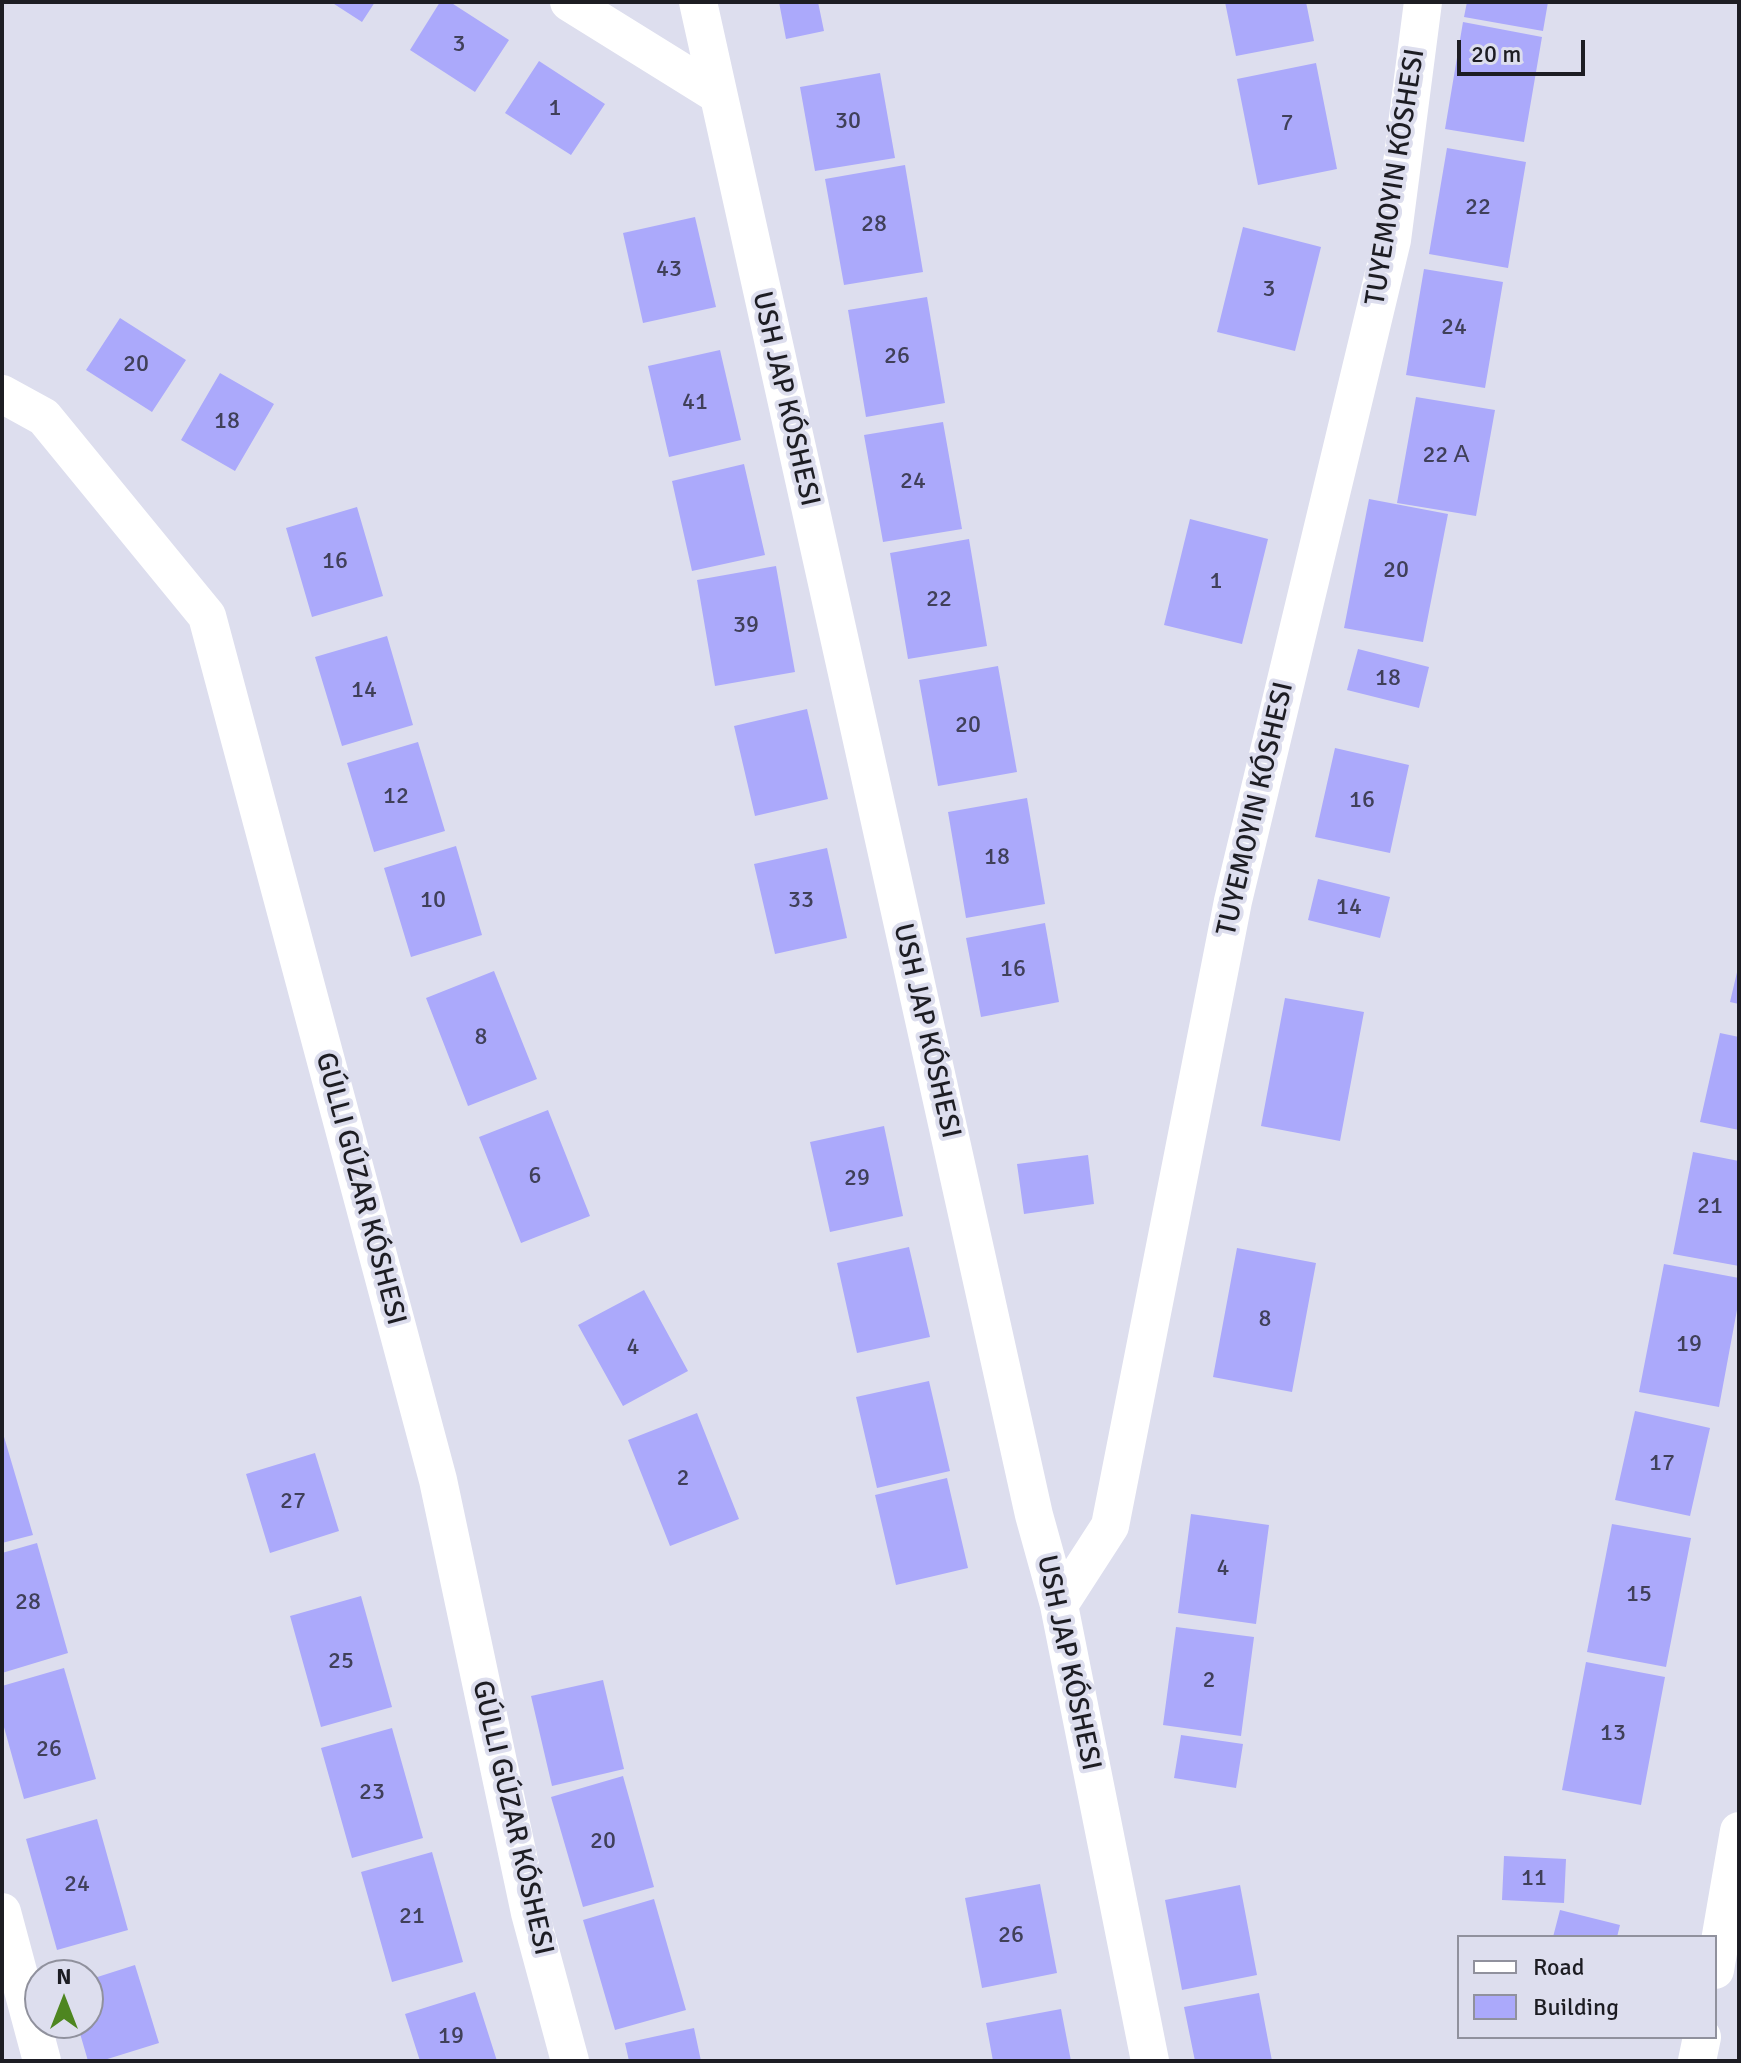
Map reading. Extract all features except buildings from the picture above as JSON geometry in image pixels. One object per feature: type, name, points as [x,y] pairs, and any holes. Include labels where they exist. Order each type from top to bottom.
[{"type":"street","points":[[569,2],[717,94]]},
{"type":"street","name":"USH JAP KÓSHESI","points":[[698,2],[1031,1500],[1059,1605],[1150,2061]]},
{"type":"street","points":[[1059,1605],[1110,1526],[1233,901],[1392,240],[1423,2]]},
{"type":"street","name":"GÚLLI GÚZAR KÓSHESI","points":[[2,394],[44,417],[207,616],[438,1480],[530,1913],[570,2061]]},
{"type":"street","points":[[1717,1958],[1739,1831]]},
{"type":"street","points":[[2,1912],[42,2061]]},
{"type":"street","points":[[1697,2061],[1702,2039]]}]
